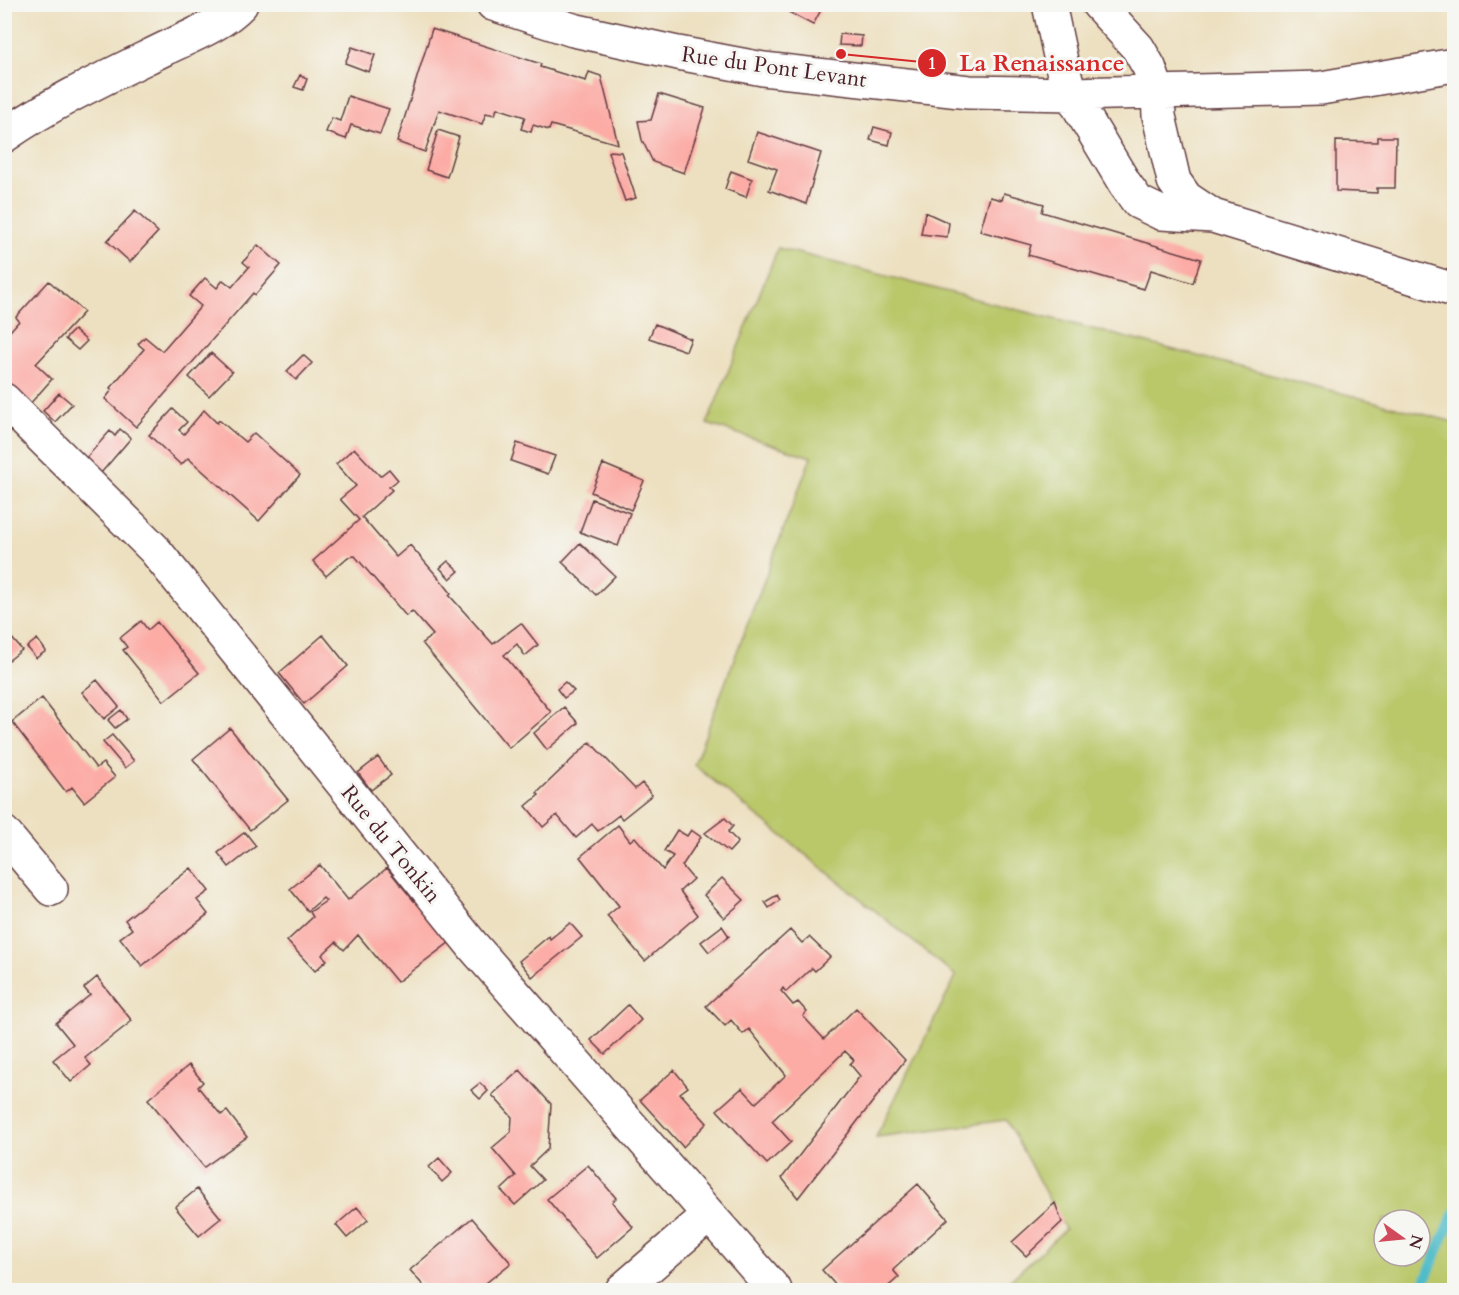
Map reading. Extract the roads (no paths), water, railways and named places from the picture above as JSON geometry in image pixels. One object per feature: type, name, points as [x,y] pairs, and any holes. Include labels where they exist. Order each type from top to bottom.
[{"type":"street","points":[[4,136],[93,84],[232,13],[241,4]]},
{"type":"street","name":"Rue du Pont Levant","points":[[494,4],[573,30],[678,54],[763,69],[969,92],[1071,94],[1321,88],[1455,65]]},
{"type":"street","points":[[1049,4],[1063,70],[1071,94],[1138,202],[1161,213],[1213,216],[1455,290]]},
{"type":"street","points":[[1098,4],[1138,48],[1149,67],[1158,93],[1159,116],[1174,181],[1185,198],[1213,216]]},
{"type":"street","name":"Rue du Tonkin","points":[[4,400],[154,549],[472,946],[775,1290]]},
{"type":"street","points":[[4,833],[51,889]]},
{"type":"street","points":[[622,1290],[709,1215]]},
{"type":"waterway","points":[[1421,1290],[1454,1213]]},
{"type":"place","name":"La Renaissance","points":[[841,54]]}]
